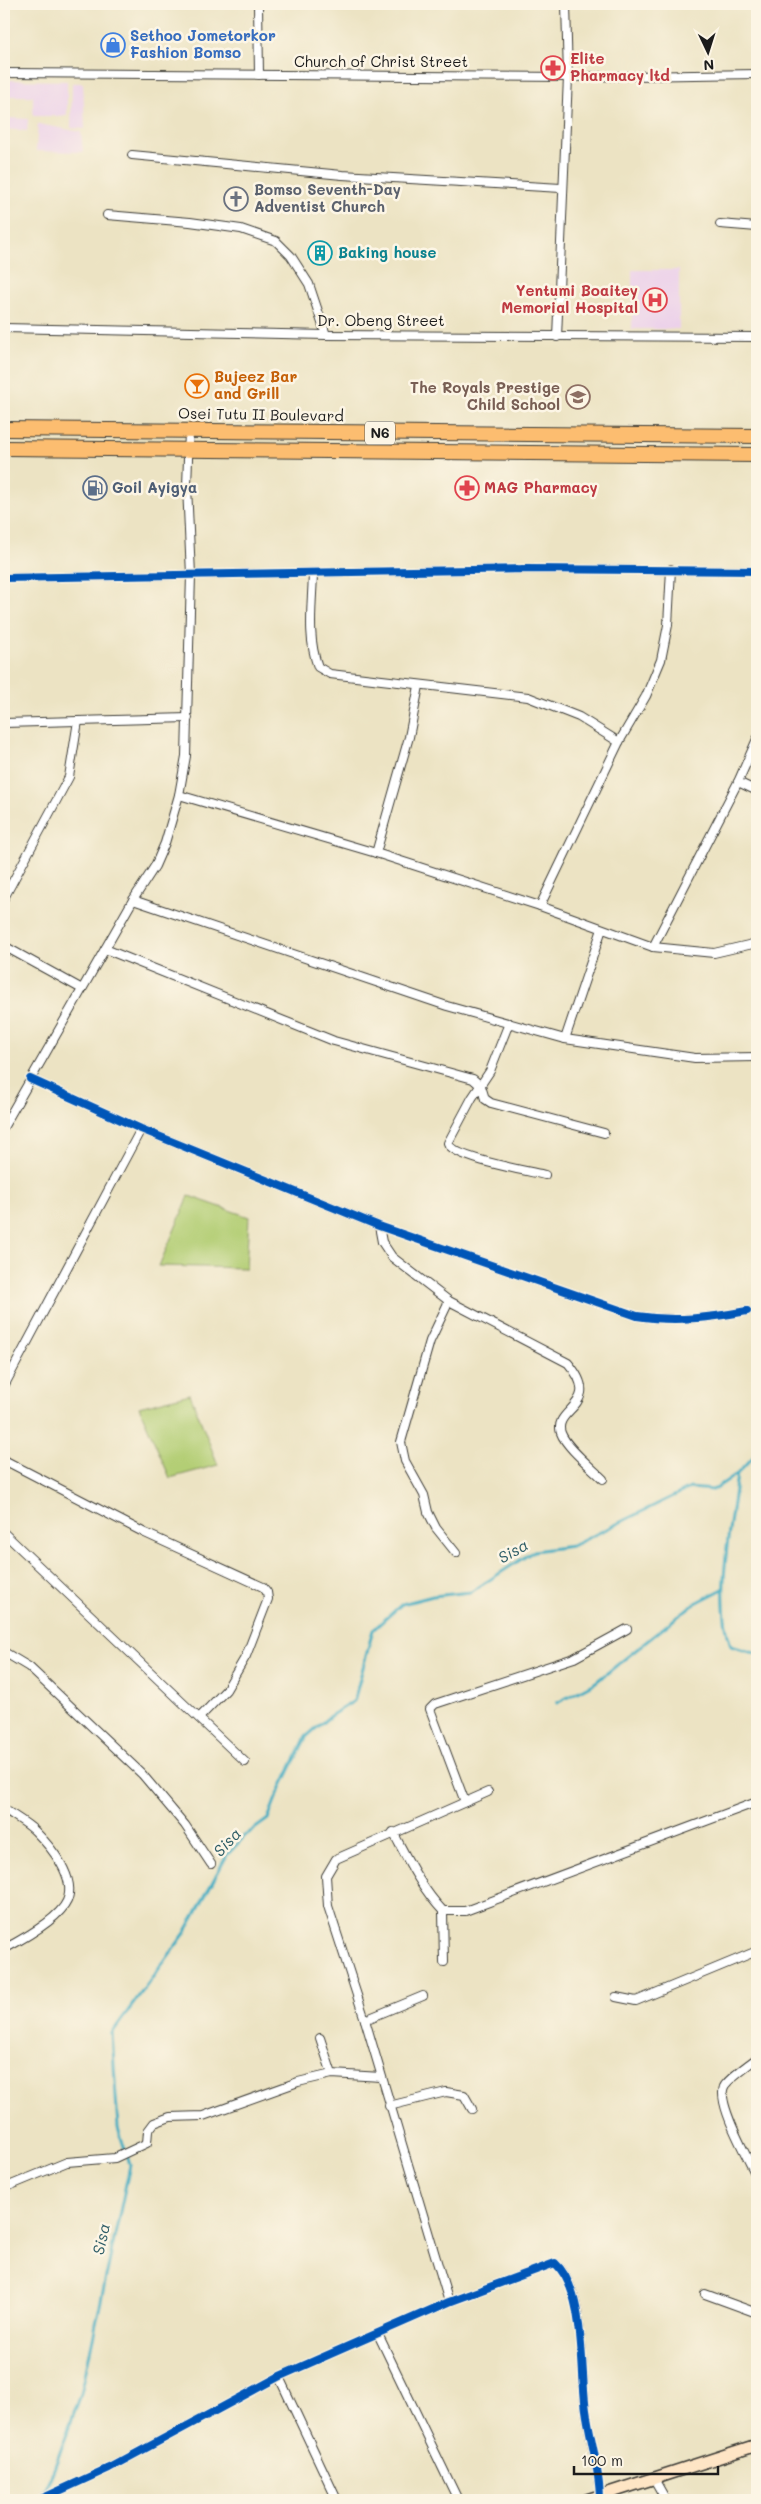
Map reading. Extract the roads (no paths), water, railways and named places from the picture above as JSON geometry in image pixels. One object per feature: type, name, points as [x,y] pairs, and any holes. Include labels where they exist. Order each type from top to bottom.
[{"type":"highway","name":"Osei Tutu II Boulevard","points":[[4,429],[757,436]]},
{"type":"highway","name":"N6","points":[[4,448],[757,455]]},
{"type":"street","points":[[258,4],[259,75]]},
{"type":"street","points":[[557,337],[561,188],[568,77],[566,4]]},
{"type":"street","name":"Church of Christ Street","points":[[4,73],[568,77],[757,74]]},
{"type":"street","points":[[132,156],[342,175],[561,188]]},
{"type":"street","points":[[107,216],[190,222],[241,229],[276,242],[292,256],[308,284],[326,335]]},
{"type":"street","points":[[720,224],[757,227]]},
{"type":"street","name":"Dr. Obeng Street","points":[[4,328],[326,335],[757,337]]},
{"type":"street","points":[[4,1126],[133,900],[155,866],[173,821],[179,795],[188,718],[191,575],[189,431]]},
{"type":"street","points":[[4,578],[527,569],[757,571]]},
{"type":"street","points":[[540,906],[619,742],[646,696],[660,660],[668,625],[671,569]]},
{"type":"street","points":[[313,574],[311,628],[314,657],[318,668],[330,674],[419,686],[528,697],[579,717],[619,742]]},
{"type":"street","points":[[376,853],[409,736],[419,686]]},
{"type":"street","points":[[4,723],[188,718]]},
{"type":"street","points":[[4,898],[69,777],[78,721]]},
{"type":"street","points":[[653,947],[738,782],[757,739]]},
{"type":"street","points":[[738,782],[757,791]]},
{"type":"street","points":[[179,795],[376,853],[540,906],[653,947],[714,953],[757,943]]},
{"type":"street","points":[[133,900],[438,1003],[565,1039],[695,1058],[757,1060]]},
{"type":"street","points":[[565,1039],[602,928]]},
{"type":"street","points":[[4,946],[82,989]]},
{"type":"street","points":[[105,949],[334,1041],[473,1079],[481,1086],[485,1099],[491,1103],[604,1133]]},
{"type":"street","points":[[509,1023],[490,1070],[449,1138],[449,1147],[453,1151],[504,1166],[545,1175]]},
{"type":"street","points":[[30,1079],[141,1129],[379,1226],[637,1316],[675,1320],[717,1317],[747,1311]]},
{"type":"street","points":[[4,1386],[141,1129]]},
{"type":"street","points":[[379,1226],[382,1242],[392,1257],[449,1301],[568,1363],[579,1376],[582,1388],[579,1400],[561,1423],[560,1431],[564,1439],[603,1479]]},
{"type":"street","points":[[449,1301],[430,1341],[401,1442],[405,1461],[424,1495],[428,1512],[436,1528],[456,1554]]},
{"type":"street","points":[[4,1460],[146,1533],[263,1587],[267,1592],[268,1599],[246,1656],[226,1690],[198,1718]]},
{"type":"street","points":[[4,1533],[245,1762]]},
{"type":"street","points":[[465,1802],[430,1709],[435,1704],[574,1658],[627,1629]]},
{"type":"street","points":[[4,1652],[29,1667],[142,1774],[185,1825],[210,1864]]},
{"type":"street","points":[[449,2302],[389,2106],[365,2020],[328,1906],[326,1876],[336,1859],[393,1832],[488,1792]]},
{"type":"street","points":[[443,1911],[465,1911],[757,1802]]},
{"type":"street","points":[[4,1810],[34,1830],[56,1855],[70,1890],[61,1911],[19,1942],[4,1949]]},
{"type":"street","points":[[393,1832],[423,1889],[443,1911],[444,1962]]},
{"type":"street","points":[[616,1997],[636,2001],[757,1951]]},
{"type":"street","points":[[365,2020],[423,1996]]},
{"type":"street","points":[[320,2038],[332,2074]]},
{"type":"street","points":[[757,2058],[724,2086],[722,2097],[726,2111],[757,2177]]},
{"type":"street","points":[[4,2188],[66,2162],[115,2158],[134,2151],[147,2143],[148,2131],[154,2123],[170,2117],[203,2116],[298,2082],[332,2074],[381,2077]]},
{"type":"street","points":[[389,2106],[446,2092],[455,2092],[464,2095],[472,2109]]},
{"type":"street","points":[[39,2500],[109,2468],[279,2377],[449,2302],[555,2263],[563,2270],[570,2286],[577,2314],[586,2409],[600,2498]]},
{"type":"street","points":[[705,2294],[757,2313]]},
{"type":"street","points":[[378,2334],[458,2500]]},
{"type":"street","points":[[279,2377],[337,2500]]},
{"type":"street","points":[[587,2500],[600,2498],[653,2477],[757,2445]]},
{"type":"street","points":[[653,2477],[666,2500]]},
{"type":"waterway","name":"Sisa","points":[[41,2497],[54,2469],[81,2394],[130,2165],[118,2128],[112,2033],[185,1933],[227,1855],[246,1835],[268,1819],[276,1798],[306,1737],[330,1716],[354,1701],[373,1630],[402,1604],[433,1596],[471,1592],[534,1551],[572,1546],[690,1488],[713,1490],[737,1474],[757,1453]]},
{"type":"waterway","points":[[737,1474],[725,1561],[724,1606],[726,1627],[731,1646],[757,1654]]},
{"type":"waterway","points":[[557,1703],[596,1682],[692,1605],[723,1589]]},
{"type":"place","name":"Sethoo Jometorkor Fashion Bomso","points":[[113,45]]},
{"type":"place","name":"Elite Pharmacy ltd","points":[[553,68]]},
{"type":"place","name":"Bomso Seventh-Day Adventist Church","points":[[236,199]]},
{"type":"place","name":"Baking house","points":[[320,253]]},
{"type":"place","name":"Yentumi Boaitey Memorial Hospital","points":[[655,300]]},
{"type":"place","name":"Bujeez Bar and Grill","points":[[197,386]]},
{"type":"place","name":"The Royals Prestige Child School","points":[[578,397]]},
{"type":"place","name":"Goil Ayigya","points":[[95,488]]},
{"type":"place","name":"MAG Pharmacy","points":[[467,488]]}]
